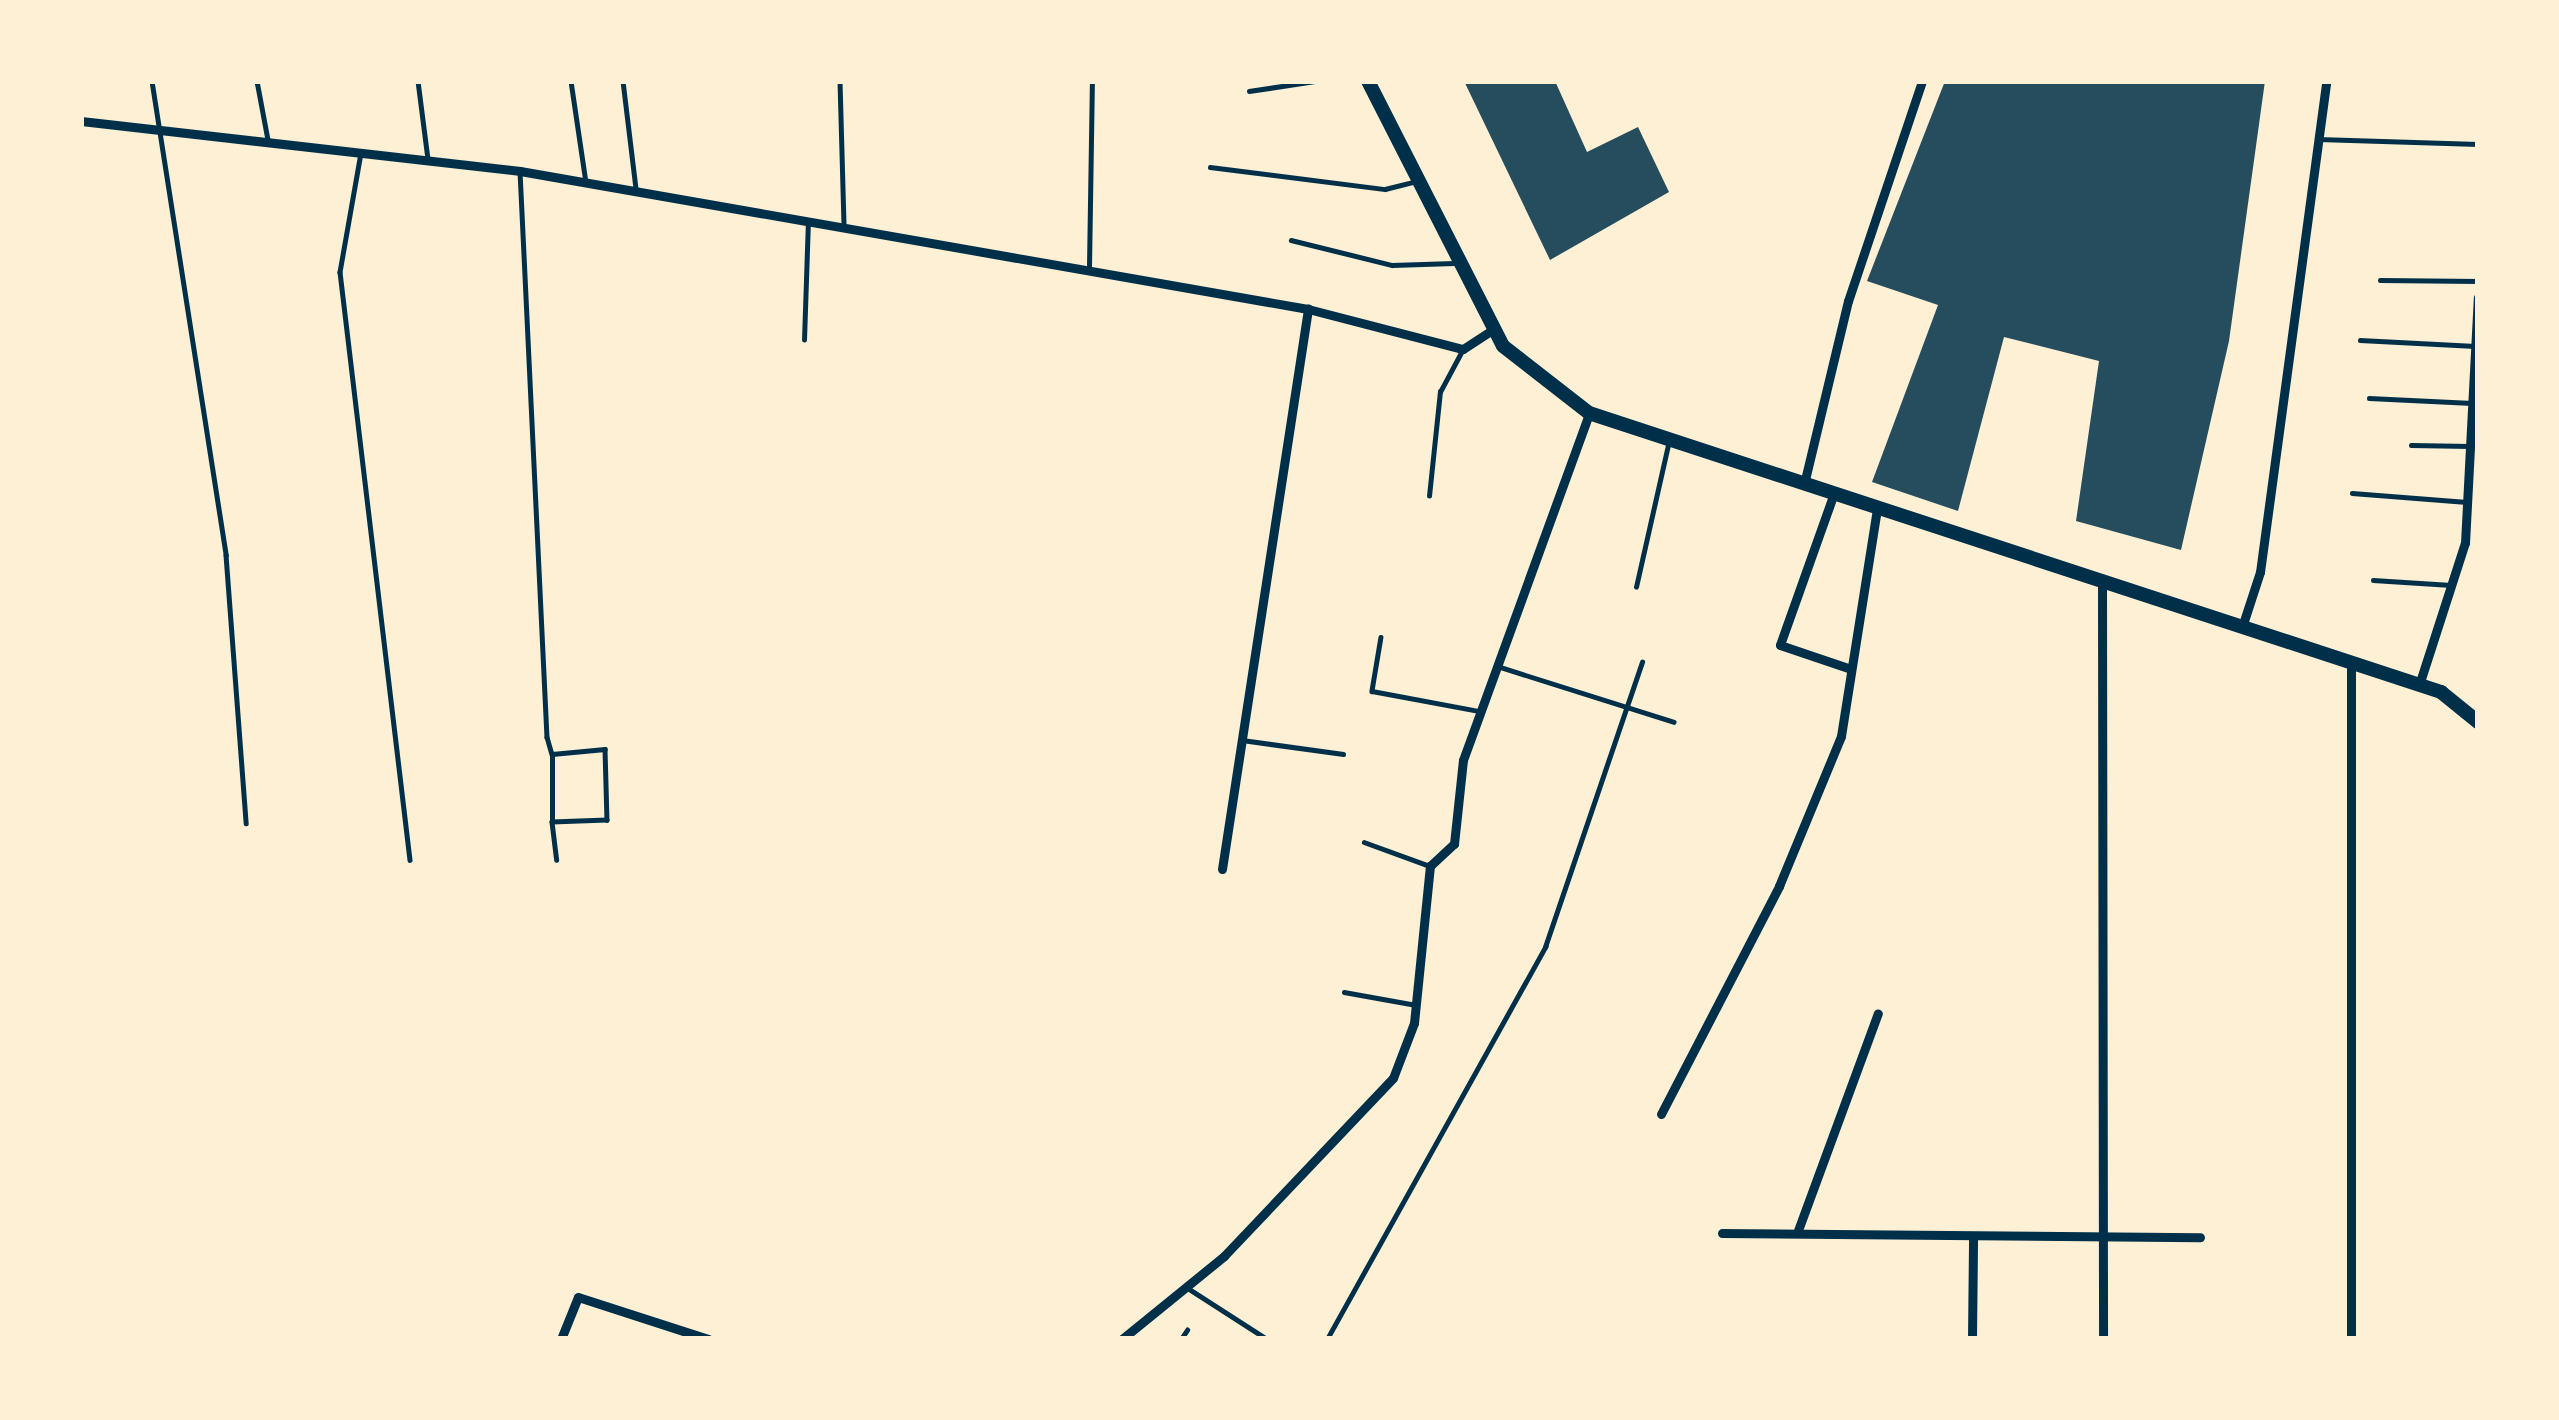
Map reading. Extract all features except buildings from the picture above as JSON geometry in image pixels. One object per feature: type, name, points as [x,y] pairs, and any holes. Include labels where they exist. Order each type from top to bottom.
[{"type":"main road","points":[[1368,81],[1494,328],[1533,379],[1589,413],[2419,685],[2478,722]]},
{"type":"street","points":[[1804,484],[1848,301],[1922,81]]},
{"type":"street","points":[[2242,627],[2260,572],[2326,81]]},
{"type":"street","points":[[81,121],[520,171],[1308,309],[1463,349],[1494,328]]},
{"type":"street","points":[[2419,685],[2451,585],[2467,502],[2478,297]]},
{"type":"street","points":[[1222,869],[1308,309]]},
{"type":"street","points":[[1122,1339],[1224,1256],[1393,1078],[1416,1005],[1430,866],[1454,844],[1479,711],[1589,413]]},
{"type":"street","points":[[1834,493],[1780,645],[1851,669]]},
{"type":"street","points":[[1661,1114],[1779,886],[1841,736],[1877,508]]},
{"type":"street","points":[[2102,581],[2103,1339]]},
{"type":"street","points":[[2351,662],[2351,1339]]},
{"type":"street","points":[[1797,1233],[1878,1013]]},
{"type":"street","points":[[1722,1233],[2200,1237]]},
{"type":"street","points":[[1972,1339],[1973,1236]]},
{"type":"street","points":[[562,1339],[578,1297],[708,1339]]},
{"type":"lane","points":[[152,81],[226,555],[246,823]]},
{"type":"lane","points":[[257,81],[268,142]]},
{"type":"lane","points":[[418,81],[428,160]]},
{"type":"lane","points":[[571,81],[586,182]]},
{"type":"lane","points":[[623,81],[636,191]]},
{"type":"lane","points":[[840,81],[844,227]]},
{"type":"lane","points":[[1089,274],[1092,81]]},
{"type":"lane","points":[[1249,92],[1316,81]]},
{"type":"lane","points":[[2318,140],[2478,144]]},
{"type":"lane","points":[[362,153],[340,272],[410,860]]},
{"type":"lane","points":[[1210,167],[1385,189],[1418,181]]},
{"type":"lane","points":[[520,171],[557,860]]},
{"type":"lane","points":[[804,340],[808,222]]},
{"type":"lane","points":[[1291,240],[1392,266],[1459,261]]},
{"type":"lane","points":[[2380,280],[2478,281]]},
{"type":"lane","points":[[2360,340],[2475,346]]},
{"type":"lane","points":[[1429,496],[1440,392],[1463,349]]},
{"type":"lane","points":[[2369,398],[2472,403]]},
{"type":"lane","points":[[1636,587],[1669,440]]},
{"type":"lane","points":[[2411,445],[2470,446]]},
{"type":"lane","points":[[2352,493],[2467,502]]},
{"type":"lane","points":[[2373,580],[2451,585]]},
{"type":"lane","points":[[1381,638],[1372,691],[1479,711]]},
{"type":"lane","points":[[1327,1339],[1545,947],[1642,662]]},
{"type":"lane","points":[[1495,665],[1628,702],[1674,722]]},
{"type":"lane","points":[[1242,740],[1343,754]]},
{"type":"lane","points":[[552,754],[605,749],[607,820],[552,822]]},
{"type":"lane","points":[[1364,842],[1430,866]]},
{"type":"lane","points":[[1345,992],[1416,1005]]},
{"type":"lane","points":[[1183,1285],[1267,1339]]},
{"type":"lane","points":[[1181,1339],[1186,1330]]}]
